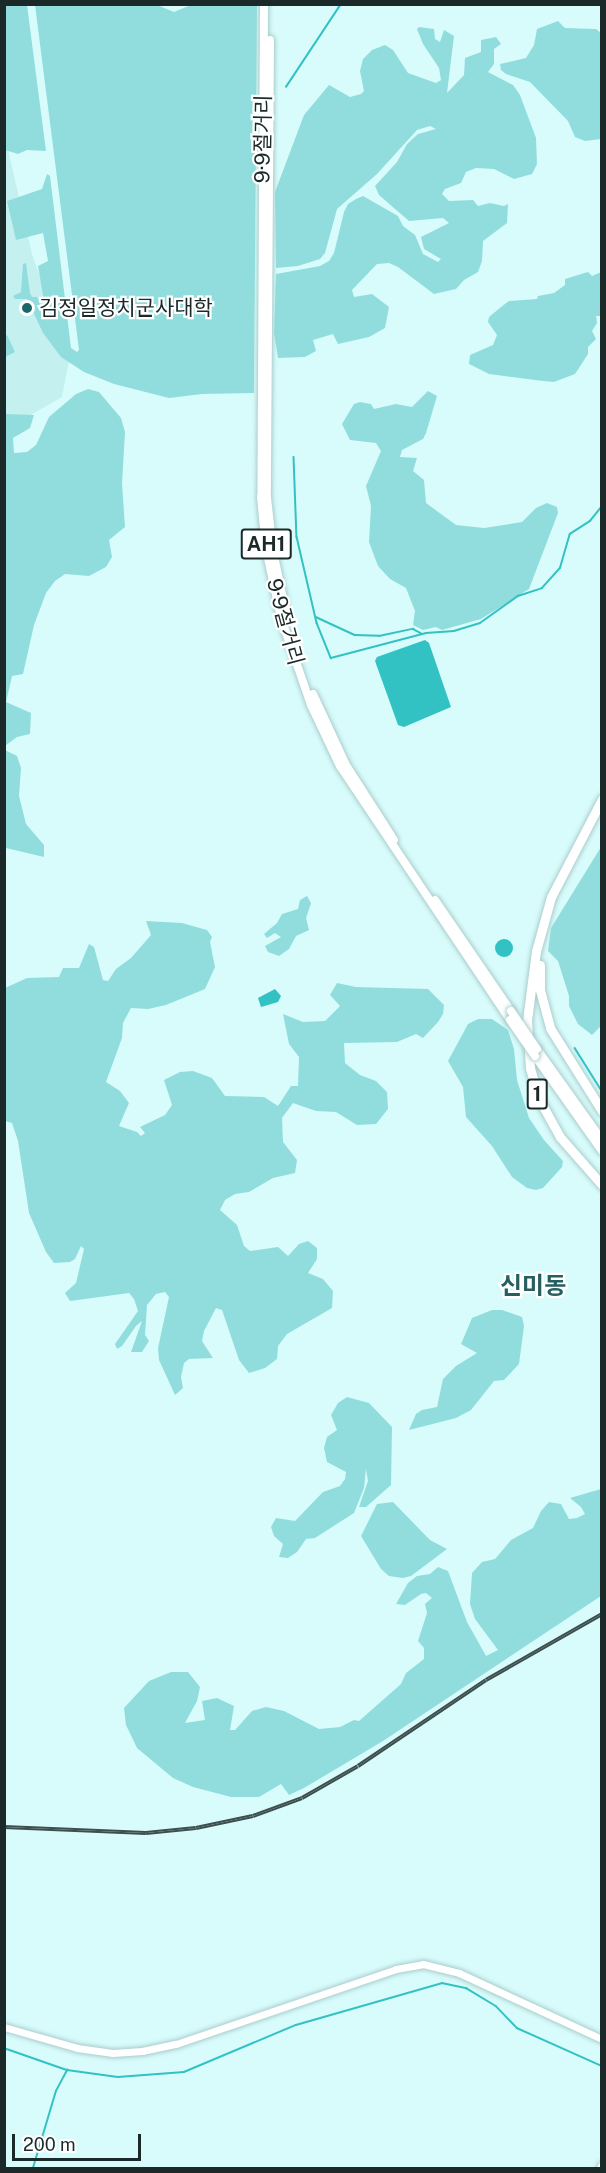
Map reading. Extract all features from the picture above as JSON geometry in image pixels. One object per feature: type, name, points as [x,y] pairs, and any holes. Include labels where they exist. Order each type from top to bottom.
[{"type":"highway","name":"9·9절거리","points":[[264,4],[261,497],[266,549],[281,618],[311,705],[340,766],[511,1015]]},
{"type":"highway","name":"9·9절거리","points":[[270,4],[267,498],[273,551],[286,616],[313,695],[346,765],[602,1151]]},
{"type":"highway","name":"1","points":[[602,799],[551,897],[540,931],[527,1020],[528,1050],[538,1099],[560,1137],[602,1185]]},
{"type":"highway","name":"1","points":[[602,808],[554,898],[541,943],[540,990],[550,1028],[602,1111]]},
{"type":"highway","name":"9·9절거리","points":[[536,1053],[602,1140]]},
{"type":"main road","points":[[4,2027],[77,2048],[113,2053],[142,2052],[176,2044],[396,1969],[423,1964],[459,1973],[602,2039]]},
{"type":"shaded area","points":[[5,4],[27,5],[46,151],[27,150],[18,154],[5,150]]},
{"type":"shaded area","points":[[35,5],[157,5],[174,12],[191,5],[257,5],[254,393],[202,394],[169,398],[114,384],[84,372],[61,357],[43,333],[27,299],[15,299],[13,296],[21,292],[23,264],[26,263],[30,293],[32,297],[37,297],[44,314],[45,307],[38,266],[48,261],[43,233],[16,240],[7,201],[42,189],[47,174],[50,176],[71,348],[77,352],[79,350]]},
{"type":"shaded area","points":[[558,21],[565,28],[596,29],[601,33],[601,139],[585,141],[575,137],[568,121],[530,82],[501,70],[500,64],[526,58],[534,45],[537,29]]},
{"type":"shaded area","points":[[419,27],[434,29],[435,39],[440,42],[444,30],[454,36],[447,93],[464,75],[465,58],[481,52],[481,40],[496,37],[501,44],[494,49],[494,64],[488,72],[513,85],[520,95],[536,138],[537,164],[532,174],[514,179],[494,169],[476,168],[466,172],[461,183],[445,189],[442,194],[449,201],[473,200],[478,206],[490,203],[504,206],[508,204],[507,223],[483,241],[482,261],[478,272],[464,280],[456,289],[434,294],[398,267],[389,263],[377,264],[352,290],[354,297],[372,294],[389,307],[385,328],[369,337],[338,344],[333,334],[313,340],[316,351],[305,357],[278,358],[274,333],[276,274],[320,266],[329,261],[334,253],[344,212],[348,204],[356,199],[363,196],[398,216],[403,226],[415,235],[423,254],[438,262],[441,259],[424,249],[421,237],[449,223],[443,218],[409,221],[379,195],[375,186],[397,162],[407,144],[418,134],[436,129],[430,126],[417,130],[377,174],[337,209],[325,253],[320,259],[298,266],[276,268],[275,192],[304,115],[329,85],[350,97],[361,94],[364,91],[360,71],[363,59],[372,50],[385,45],[393,50],[408,73],[436,83],[441,80],[439,68],[423,44],[417,29]]},
{"type":"shaded area","name":"김정일정치군사대학","points":[[4,132],[32,254],[69,361],[62,397],[27,417],[5,418]]},
{"type":"shaded area","points":[[588,272],[592,276],[601,272],[601,316],[596,316],[597,323],[592,331],[596,339],[588,347],[588,354],[575,374],[554,382],[543,381],[489,374],[469,364],[470,355],[493,345],[497,335],[488,322],[489,317],[501,307],[509,301],[537,299],[538,296],[554,293],[565,285],[565,279]]},
{"type":"shaded area","points":[[7,335],[15,352],[5,357],[5,336]]},
{"type":"shaded area","points":[[88,389],[99,392],[121,418],[125,432],[122,483],[125,527],[109,540],[112,557],[106,567],[89,576],[65,574],[55,581],[46,593],[34,625],[23,674],[12,676],[6,702],[31,713],[30,734],[17,737],[5,746],[5,414],[34,415],[30,428],[13,438],[14,453],[27,452],[36,445],[49,417],[76,394]]},
{"type":"shaded area","points":[[428,391],[437,396],[426,433],[423,439],[402,450],[400,457],[417,458],[413,471],[424,480],[426,503],[456,525],[484,528],[522,522],[536,508],[547,503],[557,507],[558,513],[529,589],[481,619],[442,630],[436,627],[423,630],[413,625],[415,611],[406,588],[390,579],[378,566],[369,542],[371,506],[366,486],[381,451],[376,443],[350,440],[342,424],[354,404],[360,402],[371,404],[374,409],[396,404],[412,407]]},
{"type":"shaded area","points":[[425,640],[429,643],[451,707],[404,727],[398,725],[375,661],[377,657]]},
{"type":"shaded area","points":[[5,750],[17,756],[21,768],[19,796],[26,824],[44,845],[44,857],[6,848],[5,852]]},
{"type":"shaded area","points":[[601,847],[601,1028],[592,1035],[578,1024],[569,1006],[569,996],[558,961],[548,951],[551,928]]},
{"type":"shaded area","points":[[307,896],[311,903],[306,918],[309,930],[296,936],[289,949],[279,956],[268,952],[265,946],[281,937],[275,933],[267,938],[264,934],[277,923],[282,914],[298,909],[300,900]]},
{"type":"shaded area","points":[[146,921],[182,923],[207,930],[212,937],[210,942],[215,967],[205,989],[166,1005],[148,1009],[131,1008],[123,1023],[122,1038],[106,1082],[120,1091],[129,1103],[119,1126],[137,1132],[141,1136],[145,1133],[140,1127],[165,1115],[172,1105],[164,1080],[180,1072],[193,1071],[212,1078],[225,1096],[264,1097],[278,1106],[291,1086],[298,1086],[299,1057],[289,1044],[283,1014],[303,1022],[325,1021],[340,1006],[330,995],[337,983],[356,987],[428,989],[444,1005],[443,1014],[438,1022],[423,1038],[416,1034],[397,1042],[344,1043],[345,1063],[360,1075],[376,1081],[387,1092],[388,1109],[376,1124],[357,1125],[336,1112],[316,1111],[293,1103],[282,1118],[283,1142],[297,1160],[295,1173],[273,1178],[249,1192],[235,1194],[225,1200],[220,1210],[237,1225],[244,1246],[250,1251],[278,1247],[288,1256],[299,1244],[308,1241],[317,1248],[317,1259],[308,1273],[323,1279],[333,1291],[332,1308],[287,1334],[278,1346],[277,1359],[265,1368],[249,1373],[239,1360],[222,1310],[216,1308],[204,1331],[202,1341],[213,1358],[189,1359],[184,1363],[181,1377],[183,1388],[175,1395],[159,1360],[158,1348],[169,1297],[165,1292],[156,1294],[147,1305],[145,1335],[149,1341],[142,1352],[131,1352],[142,1321],[122,1346],[117,1349],[115,1344],[138,1311],[129,1293],[70,1301],[65,1293],[76,1283],[84,1249],[81,1246],[75,1259],[70,1262],[54,1263],[46,1252],[29,1213],[18,1141],[12,1123],[5,1121],[5,988],[27,978],[59,977],[63,968],[79,968],[89,944],[94,947],[103,980],[108,981],[116,969],[131,958],[151,935]]},
{"type":"shaded area","points":[[504,939],[510,942],[513,948],[510,954],[504,957],[498,954],[495,948],[498,942]]},
{"type":"shaded area","points":[[275,989],[281,996],[278,1002],[261,1007],[258,998]]},
{"type":"shaded area","points":[[478,1019],[492,1019],[508,1030],[514,1049],[517,1080],[529,1118],[544,1140],[563,1161],[562,1167],[543,1188],[536,1190],[527,1188],[512,1177],[492,1146],[466,1117],[463,1087],[448,1061],[468,1024]]},
{"type":"shaded area","points":[[492,1310],[502,1310],[522,1317],[524,1326],[519,1364],[504,1380],[494,1381],[471,1410],[456,1418],[409,1430],[416,1414],[422,1410],[437,1407],[443,1379],[456,1366],[477,1353],[461,1344],[472,1318]]},
{"type":"shaded area","points":[[347,1397],[369,1403],[392,1427],[391,1485],[366,1507],[359,1507],[368,1481],[366,1469],[364,1488],[354,1513],[315,1538],[306,1539],[297,1552],[288,1558],[279,1557],[283,1544],[274,1536],[271,1527],[276,1518],[295,1521],[323,1492],[340,1486],[345,1479],[346,1472],[327,1462],[324,1448],[327,1437],[337,1430],[331,1415],[338,1403]]},
{"type":"shaded area","points":[[601,1489],[601,1596],[383,1741],[304,1788],[289,1795],[281,1784],[259,1797],[231,1797],[193,1787],[173,1778],[137,1748],[126,1725],[124,1708],[149,1681],[171,1672],[188,1672],[200,1687],[197,1701],[185,1723],[205,1720],[202,1701],[217,1698],[234,1706],[230,1730],[235,1730],[252,1711],[266,1707],[284,1711],[319,1729],[340,1727],[354,1720],[359,1721],[401,1684],[406,1673],[424,1659],[424,1648],[418,1641],[427,1613],[425,1604],[432,1598],[426,1593],[405,1605],[396,1604],[408,1583],[417,1576],[430,1574],[438,1567],[448,1571],[467,1622],[486,1656],[498,1650],[475,1619],[470,1604],[472,1573],[482,1562],[495,1559],[511,1540],[533,1528],[541,1511],[549,1502],[561,1504],[569,1519],[577,1518],[585,1514],[581,1507],[570,1498]]},
{"type":"shaded area","points":[[393,1502],[430,1540],[447,1549],[411,1576],[403,1578],[389,1576],[381,1569],[361,1536],[377,1504]]},
{"type":"waterway","points":[[286,87],[341,4]]},
{"type":"waterway","points":[[294,457],[297,537],[317,623],[331,658],[426,633],[454,631],[480,623],[518,596],[542,588],[560,568],[570,534],[590,521],[602,506]]},
{"type":"waterway","points":[[316,617],[355,635],[379,636],[413,629],[421,633]]},
{"type":"waterway","points":[[575,1048],[602,1091]]},
{"type":"waterway","points":[[4,2048],[67,2070],[118,2077],[184,2072],[296,2025],[442,1983],[466,1988],[496,2006],[517,2028],[602,2066]]},
{"type":"waterway","points":[[33,2168],[56,2091],[67,2070]]},
{"type":"railway","points":[[4,1827],[146,1833],[196,1828],[253,1816],[302,1798],[358,1766],[486,1680],[602,1614]]},
{"type":"place","name":"김정일정치군사대학","points":[[27,308]]},
{"type":"district","name":"신미동","points":[[533,1286]]}]
